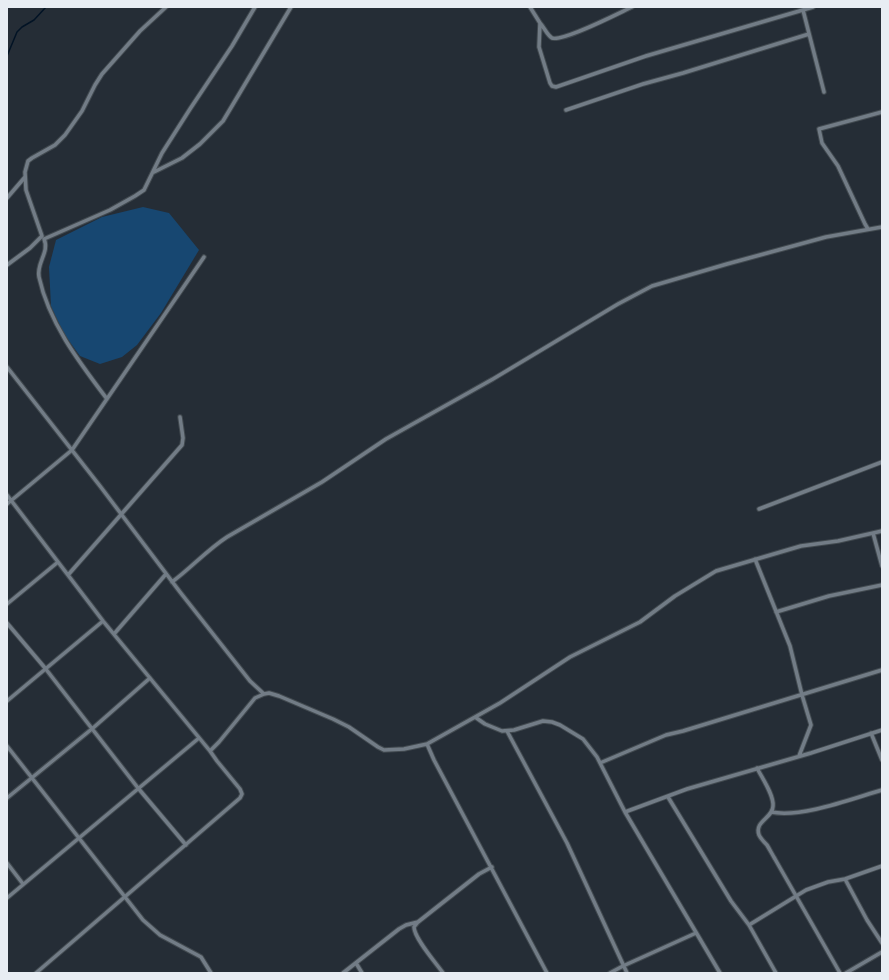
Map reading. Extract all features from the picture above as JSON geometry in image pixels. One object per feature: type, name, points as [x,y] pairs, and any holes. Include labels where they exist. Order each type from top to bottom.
[{"type":"street","points":[[107,399],[69,346],[49,308],[38,270],[46,249],[46,244],[26,190],[25,177],[28,161],[55,146],[65,135],[82,111],[102,74],[140,31],[166,7]]},
{"type":"street","points":[[7,265],[43,238],[110,210],[144,190],[162,154],[256,7]]},
{"type":"street","points":[[153,172],[188,153],[200,144],[223,121],[291,7]]},
{"type":"street","points":[[530,7],[540,23],[551,37],[554,38],[559,38],[582,30],[632,7]]},
{"type":"street","points":[[540,23],[539,47],[550,83],[552,86],[556,87],[646,56],[813,7]]},
{"type":"street","points":[[803,10],[824,92]]},
{"type":"street","points":[[566,110],[643,84],[683,74],[809,34]]},
{"type":"street","points":[[868,229],[835,161],[824,146],[819,129],[882,112]]},
{"type":"street","points":[[7,198],[25,177]]},
{"type":"street","points":[[172,582],[215,545],[227,537],[322,482],[386,439],[493,379],[618,304],[646,289],[665,281],[826,237],[882,227]]},
{"type":"street","points":[[7,504],[72,450],[204,257]]},
{"type":"street","points":[[7,367],[172,582],[250,681],[264,694]]},
{"type":"street","points":[[68,575],[182,445],[183,438],[180,417]]},
{"type":"street","points":[[759,509],[882,462]]},
{"type":"street","points":[[7,495],[102,621],[240,788],[241,796],[239,800],[36,973]]},
{"type":"street","points":[[210,750],[220,742],[252,701],[264,694],[269,693],[334,719],[384,750],[404,749],[427,744],[500,703],[574,655],[640,622],[675,596],[716,571],[801,546],[838,541],[882,531]]},
{"type":"street","points":[[873,533],[882,566]]},
{"type":"street","points":[[755,559],[790,646],[811,725],[799,756]]},
{"type":"street","points":[[7,604],[58,562]]},
{"type":"street","points":[[114,634],[166,574]]},
{"type":"street","points":[[776,612],[828,596],[882,585]]},
{"type":"street","points":[[7,701],[102,621]]},
{"type":"street","points":[[7,623],[93,728],[138,788],[186,845]]},
{"type":"street","points":[[600,763],[666,735],[882,670]]},
{"type":"street","points":[[7,798],[93,728],[150,678]]},
{"type":"street","points":[[475,716],[496,730],[507,731],[544,721],[560,725],[583,738],[600,763],[625,812],[720,973]]},
{"type":"street","points":[[625,812],[687,789],[882,730]]},
{"type":"street","points":[[507,731],[567,843],[627,973]]},
{"type":"street","points":[[871,733],[882,760]]},
{"type":"street","points":[[7,898],[199,738]]},
{"type":"street","points":[[427,744],[434,760],[547,973]]},
{"type":"street","points":[[7,746],[139,915],[152,929],[171,941],[198,954],[204,959],[212,973]]},
{"type":"street","points":[[757,768],[773,800],[771,812],[759,825],[759,835],[767,846],[840,973]]},
{"type":"street","points":[[771,812],[781,814],[802,812],[882,790]]},
{"type":"street","points":[[668,797],[732,901],[749,925],[776,973]]},
{"type":"street","points":[[7,863],[23,884]]},
{"type":"street","points":[[749,925],[795,895],[824,884],[845,879],[882,866]]},
{"type":"street","points":[[443,973],[416,934],[414,927],[418,922],[479,874],[492,867]]},
{"type":"street","points":[[845,879],[867,920],[882,943]]},
{"type":"street","points":[[343,973],[406,924],[418,922]]},
{"type":"street","points":[[610,973],[696,933]]},
{"type":"street","points":[[846,973],[882,952]]},
{"type":"street","points":[[356,963],[362,973]]},
{"type":"shaded area","points":[[143,207],[169,213],[199,250],[161,313],[137,345],[122,357],[100,364],[80,356],[64,334],[51,306],[49,267],[56,240],[102,217]]},
{"type":"waterway","points":[[7,56],[17,32],[22,27],[34,20],[46,7]]}]
